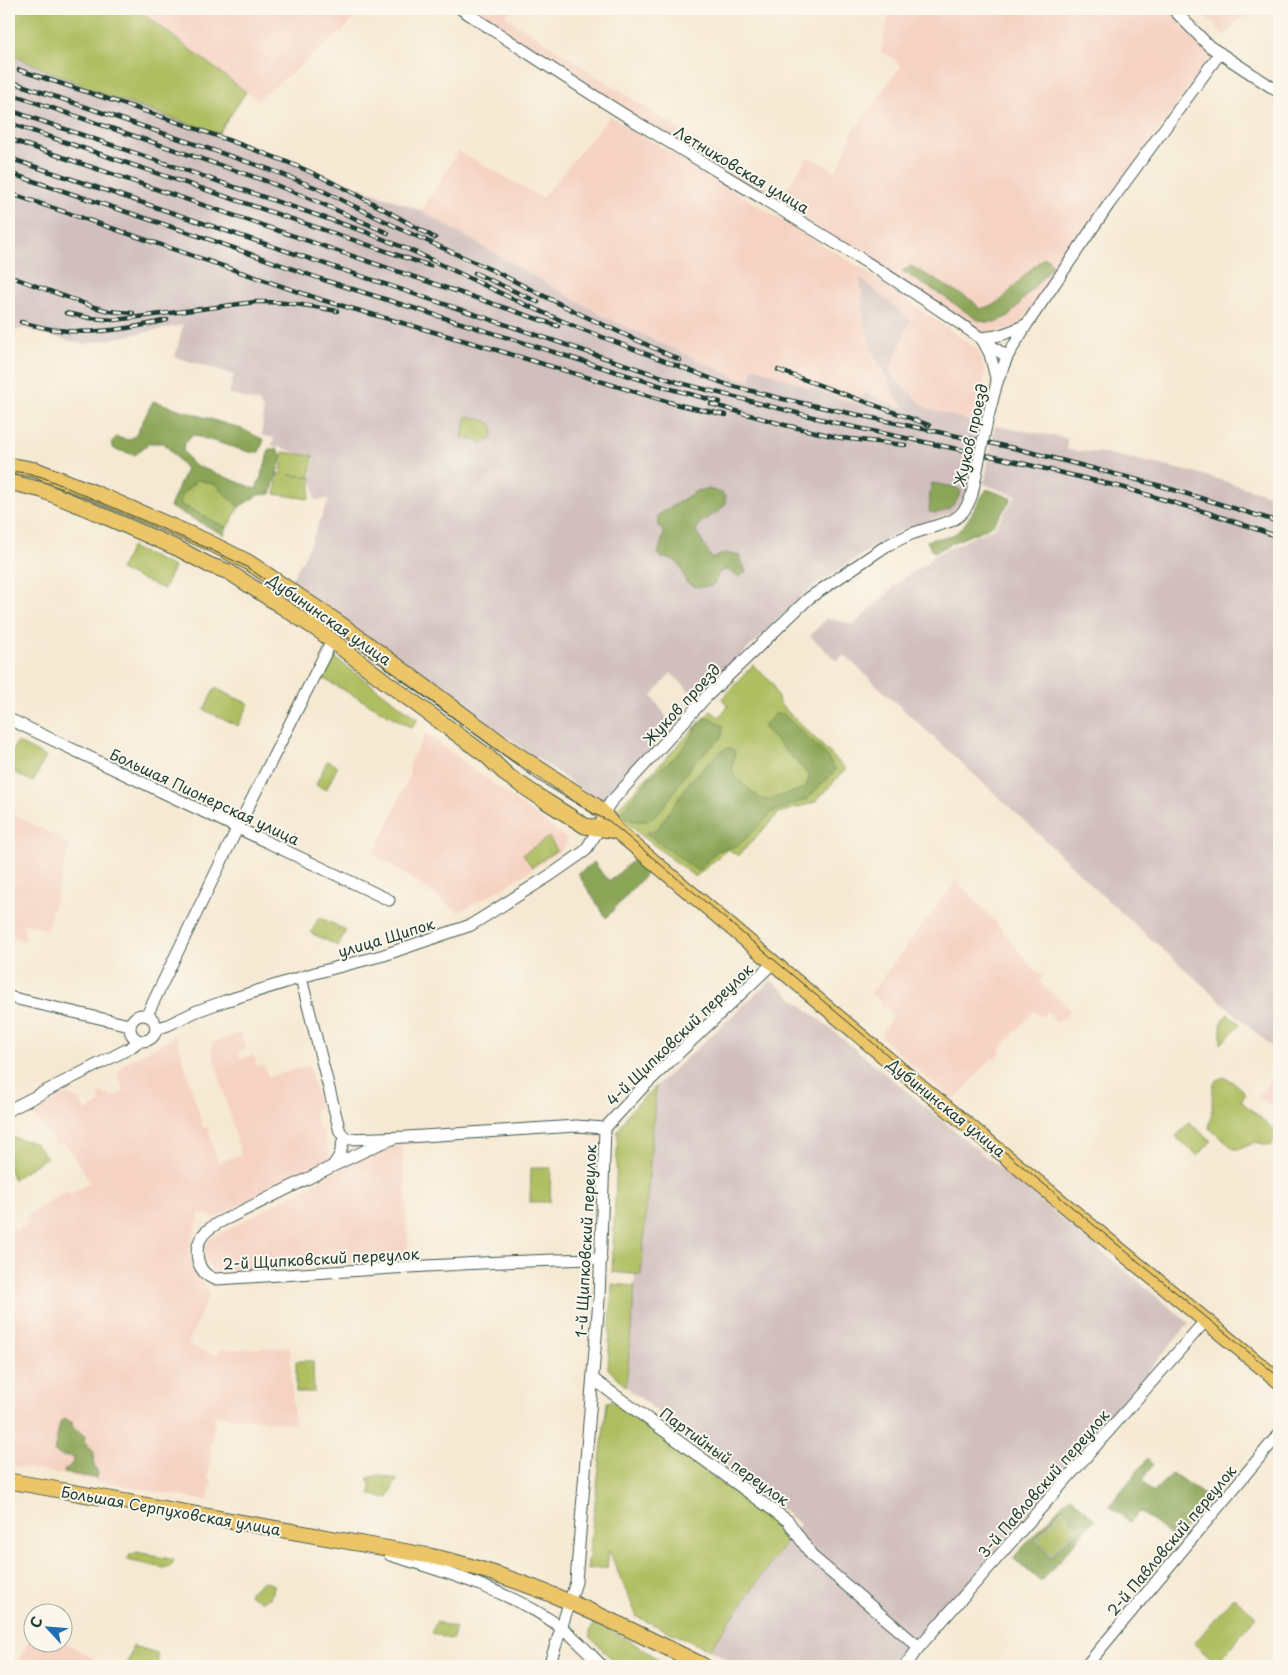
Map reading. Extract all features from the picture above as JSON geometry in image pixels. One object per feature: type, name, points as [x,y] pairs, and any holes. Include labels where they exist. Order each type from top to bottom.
[{"type":"main road","name":"Дубининская улица","points":[[9,465],[36,470],[112,500],[208,542],[248,562],[342,626],[502,744],[605,811],[617,831],[903,1072],[1279,1381]]},
{"type":"main road","name":"Дубининская улица","points":[[9,482],[37,489],[79,505],[229,572],[332,640],[488,756],[508,776],[580,823],[599,829],[617,831]]},
{"type":"main road","name":"Большая Серпуховская улица","points":[[9,1481],[439,1558],[488,1571],[605,1617],[704,1666]]},
{"type":"street","name":"Летниковская улица","points":[[461,9],[643,127],[839,246],[1007,356]]},
{"type":"street","points":[[1173,9],[1209,46],[1279,92]]},
{"type":"street","name":"Жуков проезд","points":[[605,811],[707,696],[809,598],[886,546],[911,534],[951,521],[957,518],[968,506],[996,382],[1007,356],[1120,188],[1220,53]]},
{"type":"street","points":[[996,382],[990,354],[981,338],[996,337],[1010,333],[1027,324]]},
{"type":"street","points":[[147,1015],[236,829],[332,640]]},
{"type":"street","name":"Большая Пионерская улица","points":[[9,719],[236,829],[389,900]]},
{"type":"street","name":"улица Щипок","points":[[156,1029],[208,1007],[384,955],[471,925],[585,851],[599,829],[605,811]]},
{"type":"street","name":"4-й Щипковский переулок","points":[[605,1128],[643,1087],[774,962]]},
{"type":"street","points":[[301,978],[340,1132],[344,1137],[340,1155],[333,1166]]},
{"type":"street","points":[[9,997],[129,1025]]},
{"type":"street","points":[[9,1110],[130,1048],[139,1041],[154,1037],[156,1029],[154,1020],[147,1015],[138,1015],[129,1025],[132,1037],[139,1041]]},
{"type":"street","name":"1-й Щипковский переулок","points":[[344,1137],[351,1140],[576,1126],[605,1128],[593,1379],[577,1578],[549,1666]]},
{"type":"street","name":"2-й Щипковский переулок","points":[[395,1138],[378,1144],[333,1166],[209,1229],[200,1240],[198,1250],[198,1258],[204,1273],[209,1278],[215,1279],[468,1264],[600,1259]]},
{"type":"street","name":"3-й Павловский переулок","points":[[904,1666],[1206,1320]]},
{"type":"street","name":"Партийный переулок","points":[[593,1379],[788,1521],[813,1557],[919,1647]]},
{"type":"street","name":"2-й Павловский переулок","points":[[1086,1666],[1279,1434]]},
{"type":"street","name":"Большая Серпуховская улица","points":[[332,1538],[452,1574],[514,1601],[544,1616],[562,1628],[575,1638],[602,1666]]},
{"type":"shaded area","points":[[137,9],[359,9],[346,28],[258,100]]},
{"type":"shaded area","points":[[471,9],[512,9],[505,16],[781,196],[808,157],[836,171],[854,130],[901,66],[889,55],[881,53],[890,9],[1168,9],[1208,51],[1209,59],[1018,327],[981,334],[646,124]]},
{"type":"shaded area","points":[[1198,9],[1266,9],[1239,20],[1225,36]]},
{"type":"shaded area","points":[[9,54],[107,96],[218,134],[422,211],[601,315],[735,377],[750,381],[753,367],[860,405],[864,391],[897,406],[907,408],[898,400],[873,353],[864,319],[860,278],[911,320],[889,370],[895,379],[926,408],[983,425],[971,484],[964,500],[952,513],[904,529],[879,543],[810,589],[697,698],[671,673],[652,696],[672,725],[605,799],[601,801],[594,798],[288,584],[304,558],[329,499],[315,500],[312,475],[314,458],[272,445],[274,438],[262,435],[263,410],[259,402],[229,394],[234,375],[175,357],[183,325],[84,344],[38,333],[26,328],[9,331],[9,301],[13,289],[9,287]]},
{"type":"shaded area","points":[[610,116],[864,270],[977,349],[985,371],[978,422],[897,406],[865,391],[860,405],[754,368],[750,381],[735,377],[601,315],[422,211],[458,151],[542,198]]},
{"type":"shaded area","points":[[995,426],[1067,438],[1067,450],[1105,453],[1197,473],[1279,498],[1279,1053],[1104,897],[1042,837],[844,655],[837,661],[810,636],[827,618],[853,625],[909,574],[926,564],[931,557],[995,527],[1016,496],[984,484]]},
{"type":"shaded area","points":[[426,733],[567,839],[564,848],[510,884],[459,912],[398,869],[374,855],[409,777],[410,762]]},
{"type":"shaded area","points":[[9,812],[70,844],[47,930],[23,923],[26,941],[9,936]]},
{"type":"shaded area","points":[[956,881],[1010,939],[1027,959],[1025,961],[1043,976],[1039,982],[1071,1010],[1058,1022],[1046,1012],[1042,1017],[1034,1011],[1000,1049],[1001,1052],[995,1059],[993,1057],[954,1101],[880,1036],[893,1015],[871,993]]},
{"type":"shaded area","points":[[771,980],[1189,1323],[905,1658],[901,1666],[742,1666],[709,1650],[800,1524],[626,1387],[635,1274],[641,1275],[656,1086]]},
{"type":"shaded area","points":[[240,1033],[246,1049],[238,1051],[241,1059],[254,1055],[257,1067],[264,1065],[268,1077],[309,1066],[320,1109],[314,1111],[319,1129],[323,1128],[331,1160],[318,1164],[318,1166],[214,1218],[200,1213],[188,1251],[209,1295],[188,1344],[198,1350],[216,1355],[221,1350],[290,1347],[294,1424],[215,1415],[208,1479],[212,1480],[208,1501],[9,1465],[9,1402],[16,1365],[9,1364],[9,1222],[15,1232],[29,1223],[25,1217],[68,1190],[71,1194],[90,1182],[71,1151],[63,1142],[57,1146],[32,1113],[68,1095],[78,1099],[86,1111],[100,1103],[99,1094],[104,1092],[105,1095],[108,1094],[111,1098],[124,1091],[118,1075],[122,1065],[176,1035],[203,1127],[208,1127],[218,1162],[241,1155],[211,1047],[212,1043]]},
{"type":"shaded area","points":[[1279,1071],[1279,1111],[1278,1113],[1258,1096]]},
{"type":"shaded area","points":[[401,1145],[403,1151],[409,1259],[216,1272],[212,1271],[208,1263],[204,1263],[204,1252],[210,1239],[372,1152]]},
{"type":"shaded area","points":[[72,1646],[94,1659],[90,1666],[14,1666],[23,1652],[72,1652]]},
{"type":"green space","points":[[9,9],[137,9],[246,92],[218,134],[107,96],[9,54]]},
{"type":"green space","points":[[1043,258],[1047,258],[1053,265],[1009,316],[997,322],[984,322],[976,319],[902,271],[911,266],[973,301],[980,309],[1002,299]]},
{"type":"green space","points":[[153,401],[242,429],[264,440],[259,452],[249,452],[193,435],[185,443],[183,450],[192,464],[256,489],[269,449],[277,449],[282,456],[271,494],[258,495],[239,507],[216,485],[197,479],[182,495],[180,504],[227,528],[224,535],[170,507],[186,469],[164,443],[149,443],[135,455],[114,449],[111,443],[116,437],[129,440],[136,435]]},
{"type":"green space","points":[[467,416],[492,424],[493,433],[490,440],[482,443],[462,437]]},
{"type":"green space","points":[[283,452],[313,456],[310,477],[289,475],[312,478],[309,499],[275,494],[278,473],[281,474]]},
{"type":"green space","points":[[197,479],[216,485],[239,507],[227,528],[180,504],[182,495]]},
{"type":"green space","points":[[932,483],[955,487],[961,491],[953,505],[945,511],[929,512]]},
{"type":"green space","points":[[709,489],[722,493],[725,496],[725,505],[700,523],[696,531],[712,559],[725,553],[739,555],[746,572],[739,577],[728,570],[719,572],[714,584],[700,587],[686,582],[681,568],[676,561],[661,558],[658,554],[664,533],[659,526],[657,516],[696,491]]},
{"type":"green space","points":[[987,489],[1011,498],[994,524],[936,552],[932,551],[927,541],[956,533],[966,522]]},
{"type":"green space","points":[[131,547],[174,567],[164,589],[120,570]]},
{"type":"green space","points":[[333,656],[418,719],[412,728],[322,678]]},
{"type":"green space","points":[[753,665],[772,683],[780,704],[846,769],[815,802],[779,813],[738,856],[728,849],[695,877],[613,813],[711,711],[719,717],[728,706],[722,699]]},
{"type":"green space","points":[[215,688],[249,704],[238,726],[204,710]]},
{"type":"green space","points":[[775,714],[783,714],[826,755],[836,770],[807,799],[773,812],[739,845],[717,851],[698,871],[646,833],[658,828],[691,780],[721,751],[728,748],[733,749],[735,752],[732,767],[734,776],[759,798],[768,800],[805,788],[810,776],[763,727]]},
{"type":"green space","points":[[703,718],[712,718],[723,726],[720,739],[694,763],[666,804],[653,817],[646,821],[627,819],[621,812],[649,778],[674,758],[684,747]]},
{"type":"green space","points":[[17,742],[46,757],[33,782],[9,770],[9,757]]},
{"type":"green space","points":[[327,761],[338,766],[326,790],[316,785]]},
{"type":"green space","points":[[549,837],[557,850],[532,867],[523,854]]},
{"type":"green space","points":[[635,858],[649,871],[606,918],[578,874],[594,862],[610,881]]},
{"type":"green space","points":[[319,917],[346,930],[338,946],[311,933]]},
{"type":"green space","points":[[1228,1014],[1240,1024],[1221,1044],[1221,1022]]},
{"type":"green space","points":[[1224,1077],[1245,1093],[1241,1101],[1279,1134],[1270,1146],[1256,1142],[1240,1149],[1234,1149],[1209,1128],[1214,1084],[1216,1080]]},
{"type":"green space","points":[[656,1086],[641,1275],[612,1272],[618,1131],[629,1112]]},
{"type":"green space","points":[[1189,1122],[1211,1141],[1198,1156],[1176,1137]]},
{"type":"green space","points":[[12,1137],[35,1143],[47,1157],[14,1179],[9,1168],[9,1139]]},
{"type":"green space","points":[[531,1168],[551,1168],[550,1202],[530,1202]]},
{"type":"green space","points":[[612,1284],[635,1286],[626,1387],[608,1369]]},
{"type":"green space","points":[[296,1361],[313,1361],[314,1392],[296,1392]]},
{"type":"green space","points":[[612,1401],[791,1535],[709,1650],[637,1617],[609,1551],[607,1568],[587,1569],[607,1402]]},
{"type":"green space","points":[[63,1419],[72,1422],[73,1428],[85,1437],[84,1441],[94,1452],[94,1465],[98,1473],[97,1477],[64,1473],[65,1469],[74,1460],[71,1456],[62,1456],[54,1452],[60,1422]]},
{"type":"green space","points":[[1148,1458],[1153,1465],[1142,1480],[1152,1493],[1173,1473],[1210,1499],[1175,1539],[1140,1512],[1130,1522],[1109,1506]]},
{"type":"green space","points":[[380,1475],[398,1480],[394,1484],[388,1498],[370,1495],[371,1485],[368,1478]]},
{"type":"green space","points":[[1070,1496],[1095,1519],[1041,1582],[1013,1558]],"holes":[[[1062,1509],[1079,1526],[1052,1556],[1035,1540]]]},
{"type":"green space","points":[[1062,1512],[1077,1525],[1052,1554],[1037,1540]]},
{"type":"green space","points":[[137,1552],[174,1560],[170,1566],[163,1568],[127,1560],[130,1555]]},
{"type":"green space","points":[[263,1581],[274,1585],[270,1598],[262,1601],[249,1595]]},
{"type":"green space","points":[[1233,1597],[1256,1616],[1217,1664],[1194,1644]]},
{"type":"green space","points":[[436,1622],[456,1628],[452,1640],[432,1633]]},
{"type":"green space","points":[[593,1625],[620,1635],[668,1666],[618,1666],[590,1636]]},
{"type":"green space","points":[[133,1646],[157,1654],[156,1666],[127,1666]]},
{"type":"tram line","points":[[9,471],[42,477],[245,566],[337,628],[392,673],[539,781],[609,821],[916,1079],[1279,1377]]},
{"type":"railway","points":[[19,70],[120,103],[287,162],[344,188],[435,238]]},
{"type":"railway","points":[[15,83],[271,170],[317,188],[680,360]]},
{"type":"railway","points":[[11,94],[266,181],[388,233]]},
{"type":"railway","points":[[9,110],[366,232],[417,253],[576,327],[728,385],[783,399],[1018,449],[1161,486],[1279,522]]},
{"type":"railway","points":[[9,123],[430,266]]},
{"type":"railway","points":[[9,139],[558,326]]},
{"type":"railway","points":[[9,158],[680,383],[844,425],[1004,459],[1121,487],[1209,513],[1279,537]]},
{"type":"railway","points":[[9,173],[208,239],[324,280],[671,389],[720,402]]},
{"type":"railway","points":[[12,194],[322,300],[679,405],[726,415]]},
{"type":"railway","points":[[475,273],[538,302]]},
{"type":"railway","points":[[9,276],[94,307],[109,311],[133,313]]},
{"type":"railway","points":[[66,313],[90,318],[115,320],[255,302],[296,304],[337,311]]},
{"type":"railway","points":[[21,322],[40,327],[86,332],[128,328],[167,320]]},
{"type":"railway","points":[[778,370],[929,425]]},
{"type":"railway","points":[[711,404],[785,425],[841,438],[905,445]]}]
